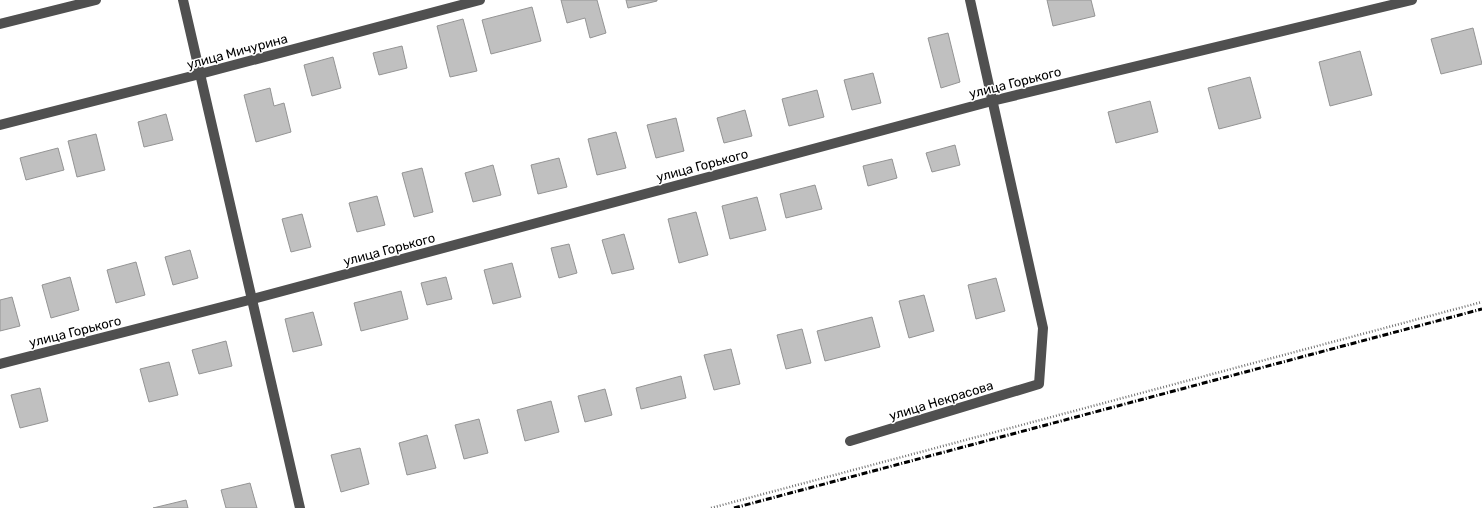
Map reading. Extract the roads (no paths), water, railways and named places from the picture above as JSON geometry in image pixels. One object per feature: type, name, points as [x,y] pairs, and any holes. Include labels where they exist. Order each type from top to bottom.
[{"type":"street","points":[[0,24],[96,0]]},
{"type":"street","points":[[183,0],[300,508]]},
{"type":"street","name":"улица Мичурина","points":[[0,125],[480,0]]},
{"type":"street","points":[[970,0],[992,101]]},
{"type":"street","name":"улица Горького","points":[[0,364],[253,299],[992,101],[1412,0]]},
{"type":"street","name":"улица Некрасова","points":[[850,441],[1039,384],[1043,328],[992,101]]},
{"type":"railway","points":[[734,508],[1482,309]]}]
